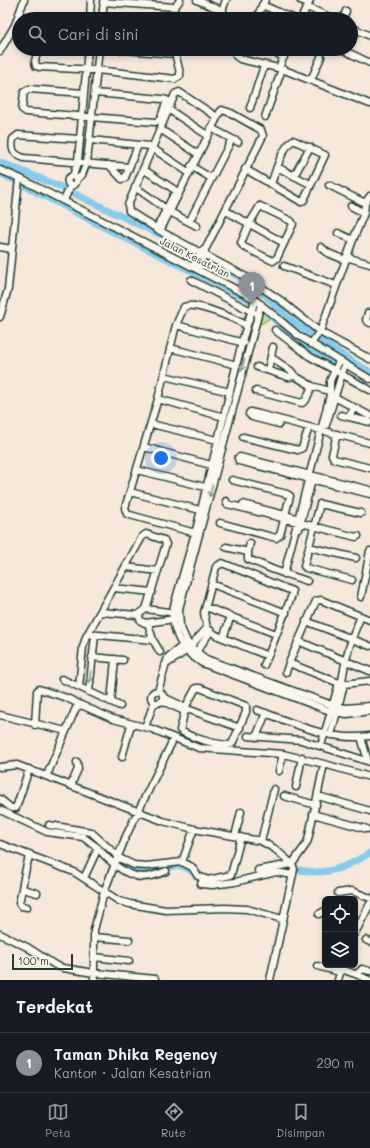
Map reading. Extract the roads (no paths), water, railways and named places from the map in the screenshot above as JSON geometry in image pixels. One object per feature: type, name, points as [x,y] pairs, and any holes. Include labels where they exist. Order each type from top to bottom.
[{"type":"street","points":[[19,12],[24,0]]},
{"type":"street","points":[[90,12],[91,0]]},
{"type":"street","points":[[102,12],[103,1],[174,7],[180,0]]},
{"type":"street","points":[[197,0],[222,11],[226,0]]},
{"type":"street","points":[[300,0],[309,3],[323,12]]},
{"type":"street","points":[[260,12],[264,3],[281,12]]},
{"type":"street","points":[[304,12],[309,3]]},
{"type":"street","points":[[0,51],[12,29]]},
{"type":"street","points":[[358,30],[370,36]]},
{"type":"street","points":[[36,56],[36,66],[97,70],[175,79],[180,76],[175,56]]},
{"type":"street","points":[[65,199],[70,187],[76,184],[75,177],[78,161],[87,56]]},
{"type":"street","points":[[75,177],[82,175],[87,162],[98,56]]},
{"type":"street","points":[[236,56],[240,59],[264,66],[281,69],[370,104]]},
{"type":"street","points":[[356,56],[370,63]]},
{"type":"street","points":[[265,117],[284,57]]},
{"type":"street","points":[[311,80],[321,57]]},
{"type":"street","points":[[250,108],[264,66]]},
{"type":"street","points":[[84,93],[30,89],[24,92],[22,106],[26,112],[158,121],[167,100],[94,93]]},
{"type":"street","points":[[217,117],[179,92],[175,94],[135,187],[128,205],[129,211],[158,230],[259,284]]},
{"type":"street","points":[[168,109],[207,135]]},
{"type":"street","points":[[158,230],[177,191],[222,110],[257,128],[263,133],[226,211],[196,267]]},
{"type":"street","points":[[189,222],[211,178],[235,140],[211,128]]},
{"type":"street","points":[[160,129],[198,154]]},
{"type":"street","points":[[80,139],[18,135],[15,136],[12,143],[13,151],[24,158],[78,161],[129,167]]},
{"type":"street","points":[[90,140],[151,147],[188,172]]},
{"type":"street","points":[[245,169],[301,202],[304,200],[310,184],[325,156],[310,147],[292,140],[277,167],[271,184]]},
{"type":"street","points":[[109,165],[122,179],[126,177],[138,145]]},
{"type":"street","points":[[294,176],[310,147]]},
{"type":"street","points":[[191,166],[211,178]]},
{"type":"street","points":[[277,167],[310,184]]},
{"type":"street","points":[[143,169],[177,191]]},
{"type":"street","name":"Jalan Kesatrian","points":[[0,170],[65,199],[196,267],[312,343],[340,367],[370,379]]},
{"type":"street","points":[[0,317],[8,289],[18,179]]},
{"type":"street","points":[[329,185],[365,203]]},
{"type":"street","points":[[135,187],[168,210],[197,226]]},
{"type":"street","points":[[312,343],[319,334],[364,213],[365,203],[370,196]]},
{"type":"street","points":[[260,206],[291,221],[292,227],[277,258],[273,261],[244,247],[241,243],[249,224],[260,206]]},
{"type":"street","points":[[351,206],[364,213]]},
{"type":"street","points":[[226,211],[284,244]]},
{"type":"street","points":[[338,233],[353,240]]},
{"type":"street","points":[[0,247],[12,249]]},
{"type":"street","points":[[321,247],[328,253],[370,264]]},
{"type":"street","points":[[284,266],[336,285]]},
{"type":"street","points":[[191,280],[259,308],[230,405],[184,579],[176,616],[186,646],[195,654],[268,685],[331,708],[339,710],[370,711]]},
{"type":"street","points":[[264,290],[286,304],[319,334],[370,359]]},
{"type":"street","points":[[198,530],[200,510],[205,487],[211,465],[217,454],[217,440],[230,405],[230,392],[242,340],[253,305]]},
{"type":"street","points":[[198,530],[127,514],[125,508],[158,399],[176,326],[182,311],[187,306],[218,313],[246,325]]},
{"type":"street","points":[[368,313],[366,320],[370,323]]},
{"type":"street","points":[[176,326],[250,342]]},
{"type":"street","points":[[275,330],[309,356],[340,367],[370,390]]},
{"type":"street","points":[[268,370],[272,358],[273,347]]},
{"type":"street","points":[[170,348],[237,366]]},
{"type":"street","points":[[272,358],[312,388],[331,394],[370,416]]},
{"type":"street","points":[[257,367],[288,377],[295,376]]},
{"type":"street","points":[[331,394],[340,383],[340,367]]},
{"type":"street","points":[[285,574],[300,521],[331,394],[340,367]]},
{"type":"street","points":[[164,376],[230,392]]},
{"type":"street","points":[[256,391],[302,403],[306,400],[312,388]]},
{"type":"street","points":[[158,399],[224,418]]},
{"type":"street","points":[[349,417],[354,408]]},
{"type":"street","points":[[341,415],[370,422]]},
{"type":"street","points":[[273,420],[322,433],[370,443]]},
{"type":"street","points":[[150,424],[217,440]]},
{"type":"street","points":[[243,437],[298,450],[302,448],[308,429]]},
{"type":"street","points":[[336,436],[370,447]]},
{"type":"street","points":[[336,436],[332,455],[334,459],[370,468]]},
{"type":"street","points":[[144,447],[211,465]]},
{"type":"street","points":[[271,467],[370,494]]},
{"type":"street","points":[[137,470],[205,487]]},
{"type":"street","points":[[220,523],[276,538],[280,535],[290,499],[288,494],[232,480]]},
{"type":"street","points":[[344,486],[370,490]]},
{"type":"street","points":[[130,492],[200,510]]},
{"type":"street","points":[[352,580],[306,568],[304,566],[319,506],[322,504],[361,513]]},
{"type":"street","points":[[251,508],[344,532]]},
{"type":"street","points":[[79,687],[83,647],[92,634],[100,612],[142,537],[146,534],[165,541],[149,610],[153,640],[160,652]]},
{"type":"street","points":[[250,543],[247,557],[250,560],[307,581]]},
{"type":"street","points":[[226,546],[248,552]]},
{"type":"street","points":[[309,547],[356,558]]},
{"type":"street","points":[[361,597],[370,551]]},
{"type":"street","points":[[264,665],[268,656],[276,634],[286,613],[292,596],[291,589],[226,563],[218,564],[204,613],[209,630],[223,638],[268,656]]},
{"type":"street","points":[[126,567],[158,571]]},
{"type":"street","points":[[212,584],[286,613]]},
{"type":"street","points":[[114,588],[152,592]]},
{"type":"street","points":[[286,672],[314,603],[318,600],[370,620]]},
{"type":"street","points":[[206,607],[276,634]]},
{"type":"street","points":[[100,612],[138,614],[149,610],[176,616]]},
{"type":"street","points":[[138,614],[142,621],[150,622],[176,616]]},
{"type":"street","points":[[223,638],[231,616]]},
{"type":"street","points":[[331,735],[339,710],[344,661],[351,638],[361,616]]},
{"type":"street","points":[[306,621],[370,646]]},
{"type":"street","points":[[154,703],[150,697],[158,691],[166,665],[186,646],[209,630]]},
{"type":"street","points":[[195,654],[209,630]]},
{"type":"street","points":[[92,634],[153,640]]},
{"type":"street","points":[[89,692],[92,658],[92,634]]},
{"type":"street","points":[[298,641],[370,671]]},
{"type":"street","points":[[92,658],[123,660]]},
{"type":"street","points":[[111,702],[115,659]]},
{"type":"street","points":[[289,663],[342,683],[370,681]]},
{"type":"street","points":[[62,679],[120,706]]},
{"type":"street","points":[[321,746],[331,708],[342,683]]},
{"type":"street","points":[[198,687],[244,704],[247,709],[240,728],[232,744],[203,740],[184,734],[180,730],[193,690],[198,687]]},
{"type":"street","points":[[35,724],[37,691],[39,689],[68,698],[81,705],[131,725],[145,727],[204,750],[283,754],[302,757],[370,777]]},
{"type":"street","points":[[158,691],[163,699],[240,728]]},
{"type":"street","points":[[154,703],[157,704],[163,699]]},
{"type":"street","points":[[145,727],[154,703]]},
{"type":"street","points":[[47,775],[76,708],[81,705]]},
{"type":"street","points":[[339,710],[370,706]]},
{"type":"street","points":[[258,710],[323,734],[361,737],[370,736]]},
{"type":"street","points":[[256,737],[266,712]]},
{"type":"street","points":[[0,715],[66,731]]},
{"type":"street","points":[[122,757],[131,725]]},
{"type":"street","points":[[248,736],[294,739],[321,746],[369,762]]},
{"type":"street","points":[[361,737],[369,762]]},
{"type":"street","points":[[94,977],[94,937],[96,922],[104,892],[116,860],[138,811],[174,738]]},
{"type":"street","points":[[279,771],[283,754]]},
{"type":"street","points":[[296,787],[302,757]]},
{"type":"street","points":[[71,785],[78,768],[77,762]]},
{"type":"street","points":[[270,980],[293,870],[305,846],[314,814],[324,764]]},
{"type":"street","points":[[0,767],[17,765],[47,775],[138,811],[194,829],[261,841],[275,849],[293,870]]},
{"type":"street","points":[[0,799],[11,808],[16,808],[29,769]]},
{"type":"street","points":[[261,841],[274,789]]},
{"type":"street","points":[[284,796],[316,804]]},
{"type":"street","points":[[318,796],[370,811]]},
{"type":"street","points":[[0,810],[47,832],[83,837],[116,860],[140,866],[182,862],[192,867],[204,885],[252,879],[276,872],[293,870]]},
{"type":"street","points":[[202,880],[211,880],[231,875],[241,812]]},
{"type":"street","points":[[314,814],[367,829]]},
{"type":"street","points":[[49,825],[91,832],[116,860],[132,874],[142,877],[166,871]]},
{"type":"street","points":[[182,862],[194,829]]},
{"type":"street","points":[[0,844],[66,868],[119,901],[154,909],[180,911],[239,908],[282,919]]},
{"type":"street","points":[[84,878],[98,848]]},
{"type":"street","points":[[27,907],[19,904],[23,889],[24,874],[30,854]]},
{"type":"street","points":[[258,870],[293,870]]},
{"type":"street","points":[[23,889],[37,893]]},
{"type":"street","points":[[338,892],[352,891],[370,898]]},
{"type":"street","points":[[358,920],[370,904]]},
{"type":"street","points":[[0,934],[27,947],[55,965],[94,977],[155,979]]},
{"type":"street","points":[[94,937],[129,940]]},
{"type":"street","points":[[95,957],[129,961]]},
{"type":"street","points":[[317,966],[341,969],[369,980]]},
{"type":"street","points":[[338,980],[341,969]]},
{"type":"street","points":[[358,975],[358,971],[362,969],[370,971]]},
{"type":"waterway","points":[[0,162],[56,185],[165,237],[256,286],[287,317],[348,359],[370,372]]},
{"type":"waterway","points":[[0,173],[109,230],[248,299],[271,316],[298,342],[343,367]]},
{"type":"waterway","points":[[79,834],[87,836],[111,857],[124,866],[132,869],[148,872],[180,866],[185,867],[196,875]]},
{"type":"waterway","points":[[277,870],[291,869],[314,872],[329,871],[350,864],[370,853]]},
{"type":"place","name":"Taman Dhika Regency","points":[[252,305]]}]
